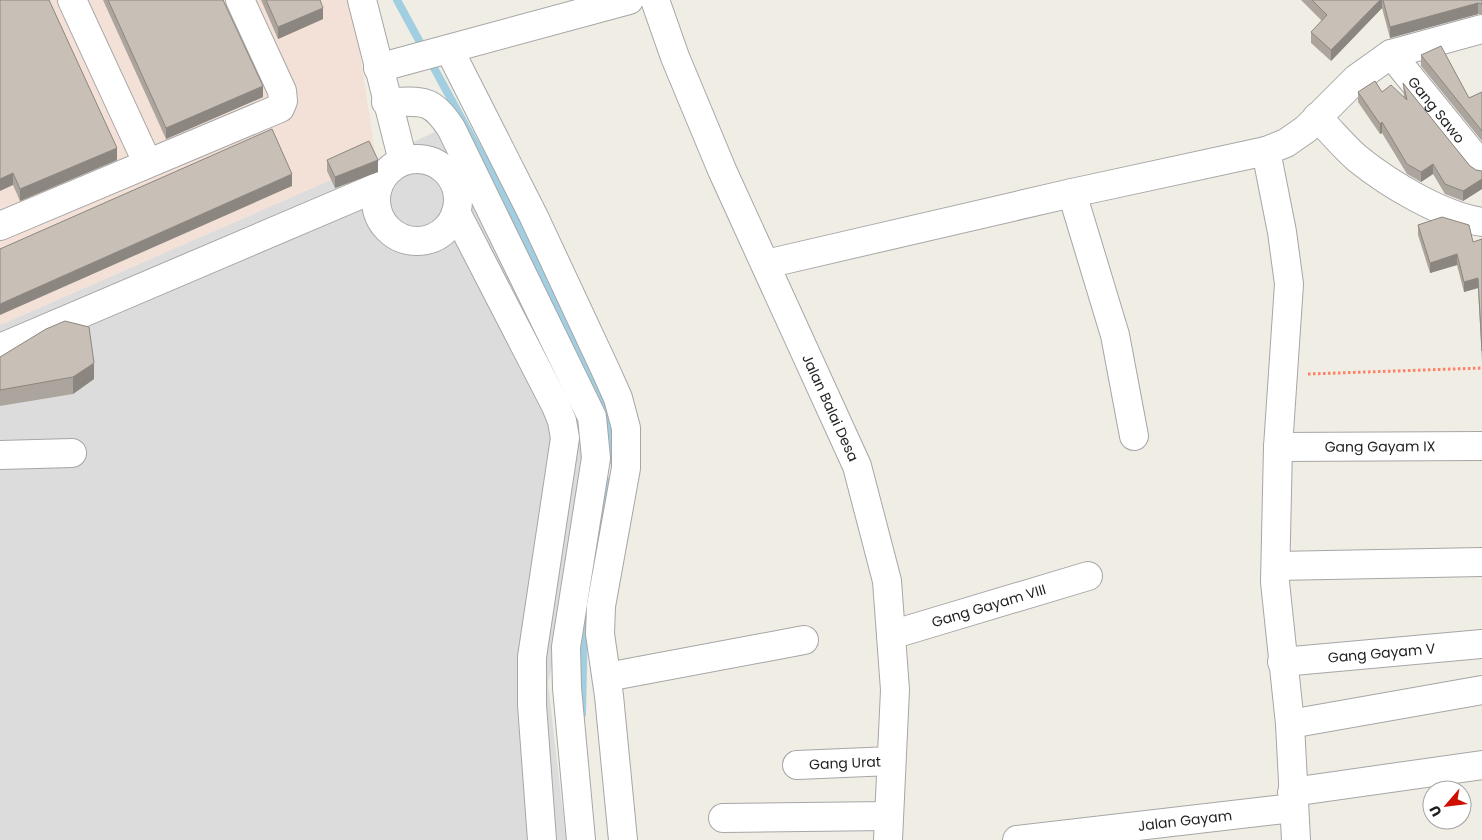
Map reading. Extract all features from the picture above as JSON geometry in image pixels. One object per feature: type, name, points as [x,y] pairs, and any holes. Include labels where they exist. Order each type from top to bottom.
[{"type":"street","points":[[72,0],[147,162]]},
{"type":"street","points":[[3,218],[280,108],[283,101],[282,91],[240,0]]},
{"type":"street","points":[[362,0],[386,102],[404,161]]},
{"type":"street","points":[[378,68],[629,0]]},
{"type":"street","name":"Jalan Balai Desa","points":[[655,0],[718,161],[857,466],[887,581],[895,690],[888,828]]},
{"type":"street","points":[[766,264],[1072,193],[1266,151],[1286,143],[1317,117],[1356,78],[1391,54],[1482,29]]},
{"type":"street","points":[[444,50],[534,217],[618,398],[626,428],[626,468],[601,606],[584,633],[566,668],[581,840]]},
{"type":"street","name":"Gang Sawo","points":[[1391,54],[1482,166]]},
{"type":"street","points":[[386,102],[426,102],[439,110],[450,128],[592,417],[596,458],[584,633],[607,677],[623,840]]},
{"type":"street","points":[[1317,117],[1358,158],[1391,181],[1425,201],[1459,216],[1482,222]]},
{"type":"street","points":[[1266,151],[1282,232],[1288,284],[1278,447],[1275,588],[1290,724],[1296,840]]},
{"type":"street","points":[[456,212],[443,232],[433,238],[410,241],[399,237],[382,221],[376,198],[378,187],[384,176],[393,167],[404,161],[426,160],[445,171],[456,190],[456,212],[562,421],[565,438],[532,657],[532,706],[542,840]]},
{"type":"street","points":[[0,348],[378,187]]},
{"type":"street","points":[[1072,193],[1115,335],[1134,436]]},
{"type":"street","name":"Gang Gayam IX","points":[[1278,447],[1482,446]]},
{"type":"street","points":[[0,455],[72,453]]},
{"type":"street","points":[[1276,566],[1482,562]]},
{"type":"street","name":"Gang Gayam VIII","points":[[891,635],[1088,576]]},
{"type":"street","points":[[607,677],[804,640]]},
{"type":"street","name":"Gang Gayam V","points":[[1282,662],[1482,644]]},
{"type":"street","points":[[1290,724],[1482,690]]},
{"type":"street","name":"Gang Urat","points":[[797,765],[891,761]]},
{"type":"street","name":"Jalan Gayam","points":[[1017,840],[1293,800],[1482,765]]},
{"type":"street","points":[[723,818],[888,828]]},
{"type":"path","points":[[1282,374],[1354,374],[1482,368]]},
{"type":"shaded area","points":[[0,0],[352,0],[376,160],[0,325]]},
{"type":"shaded area","points":[[443,128],[588,429],[588,506],[548,683],[566,840],[0,840],[0,325],[376,160]]},
{"type":"building","points":[[0,0],[49,0],[117,148],[20,189],[13,173],[0,179]]},
{"type":"building","points":[[108,0],[223,0],[263,86],[166,128]]},
{"type":"building","points":[[266,0],[320,0],[323,8],[278,27]]},
{"type":"building","points":[[1312,0],[1380,0],[1331,50],[1311,32],[1327,15]]},
{"type":"building","points":[[1383,0],[1482,0],[1482,4],[1478,3],[1390,27]]},
{"type":"building","points":[[1441,46],[1469,98],[1482,92],[1482,131],[1421,55]]},
{"type":"building","points":[[1375,81],[1382,92],[1391,85],[1407,100],[1403,83],[1470,166],[1482,171],[1482,179],[1463,191],[1445,184],[1433,164],[1421,172],[1407,164],[1382,122],[1380,124],[1358,92]]},
{"type":"building","points":[[272,129],[292,174],[0,304],[0,249]]},
{"type":"building","points":[[369,141],[378,160],[335,177],[327,160]]},
{"type":"building","points":[[1442,217],[1469,225],[1473,242],[1482,239],[1482,351],[1478,278],[1464,282],[1457,254],[1430,263],[1418,225]]},
{"type":"building","points":[[65,321],[89,327],[94,363],[73,377],[0,390],[0,357],[46,329]]},
{"type":"waterway","points":[[397,0],[512,211],[586,364],[605,408],[614,462]]},
{"type":"waterway","points":[[598,530],[610,481]]},
{"type":"waterway","points":[[582,714],[584,615]]}]
